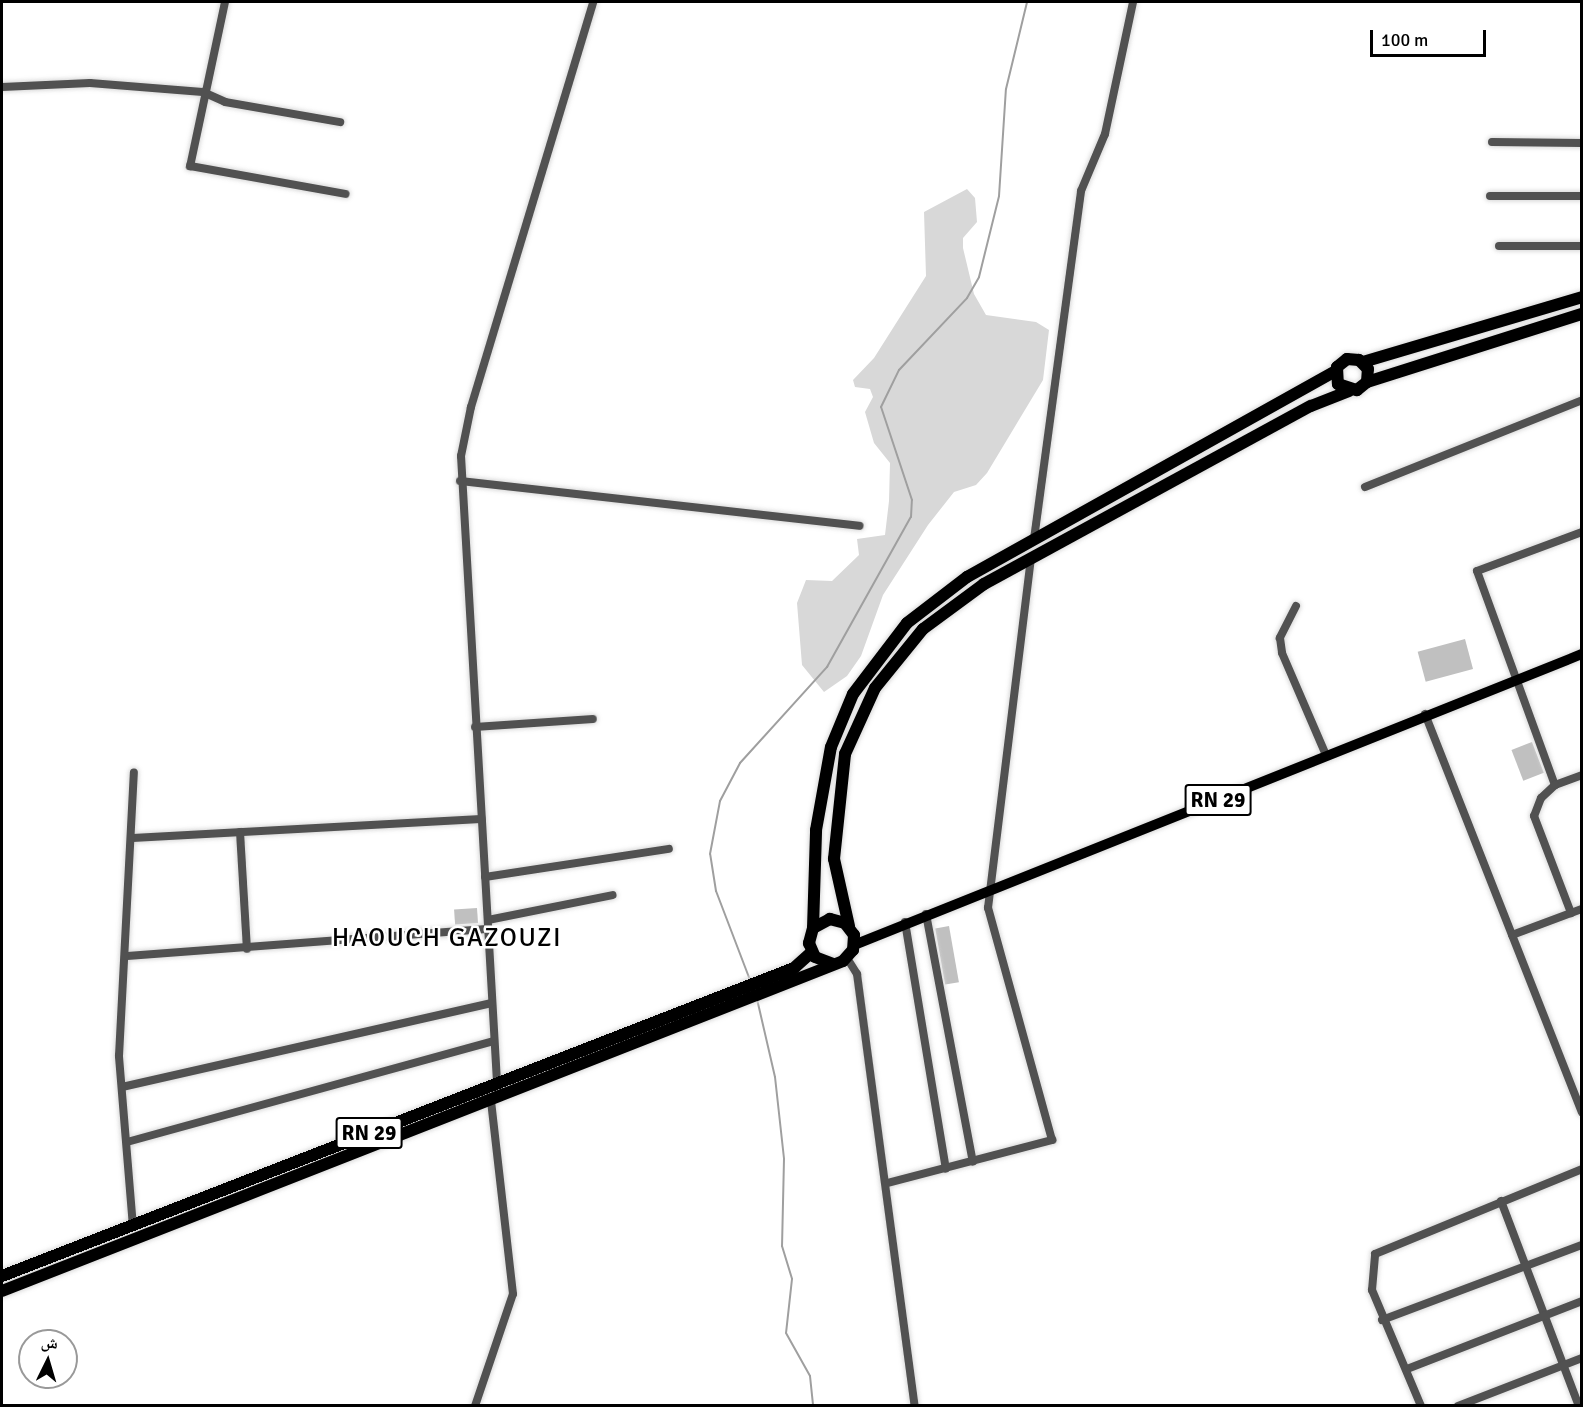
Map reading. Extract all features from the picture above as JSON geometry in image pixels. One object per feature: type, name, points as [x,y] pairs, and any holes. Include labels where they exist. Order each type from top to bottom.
[{"type":"highway","points":[[833,964],[812,952],[820,797],[831,747],[853,694],[888,644],[928,604],[1034,539],[1336,371],[1347,359],[1363,362],[1581,297]]},
{"type":"highway","points":[[763,986],[847,958],[854,945],[835,882],[835,828],[845,754],[866,705],[923,629],[984,584],[1311,406],[1367,382],[1581,314]]},
{"type":"highway","points":[[1363,362],[1367,382]]},
{"type":"highway","points":[[1336,371],[1338,384],[1349,391]]},
{"type":"highway","points":[[813,928],[830,919],[849,926]]},
{"type":"highway","name":"RN 29","points":[[2,1276],[134,1227],[497,1082],[763,986],[800,966],[812,952]]},
{"type":"highway","points":[[2,1291],[491,1102],[740,995]]},
{"type":"main road","name":"RN 29","points":[[854,945],[905,922],[1581,654]]},
{"type":"street","points":[[225,2],[203,92],[190,166],[346,194]]},
{"type":"street","points":[[497,1082],[460,481],[471,407],[593,2]]},
{"type":"street","points":[[1034,539],[1081,191],[1106,134],[1133,2]]},
{"type":"street","points":[[2,87],[90,83],[203,92],[225,102],[340,122]]},
{"type":"street","points":[[1492,142],[1581,143]]},
{"type":"street","points":[[1490,196],[1581,196]]},
{"type":"street","points":[[1499,246],[1581,246]]},
{"type":"street","points":[[1365,487],[1581,400]]},
{"type":"street","points":[[460,481],[859,526]]},
{"type":"street","points":[[1555,785],[1514,681],[1477,571],[1581,532]]},
{"type":"street","points":[[887,1184],[1047,1145],[1052,1137],[993,939],[988,891],[1031,558]]},
{"type":"street","points":[[1296,606],[1280,638],[1282,653],[1326,755]]},
{"type":"street","points":[[1425,714],[1581,1112]]},
{"type":"street","points":[[475,727],[593,718]]},
{"type":"street","points":[[134,772],[128,956],[119,1056],[134,1227]]},
{"type":"street","points":[[1571,913],[1534,816],[1541,798],[1555,785],[1581,775]]},
{"type":"street","points":[[132,838],[481,819]]},
{"type":"street","points":[[240,832],[247,949]]},
{"type":"street","points":[[485,876],[669,849]]},
{"type":"street","points":[[128,956],[247,949],[488,925],[613,895]]},
{"type":"street","points":[[1512,935],[1581,909]]},
{"type":"street","points":[[926,914],[973,1162]]},
{"type":"street","points":[[905,922],[946,1168]]},
{"type":"street","points":[[847,958],[857,974],[915,1406]]},
{"type":"street","points":[[122,1087],[491,1003]]},
{"type":"street","points":[[127,1142],[493,1041]]},
{"type":"street","points":[[475,1406],[513,1294],[491,1102]]},
{"type":"street","points":[[1421,1406],[1407,1369],[1382,1320],[1372,1290],[1375,1254],[1581,1169]]},
{"type":"street","points":[[1501,1201],[1579,1406]]},
{"type":"street","points":[[1382,1320],[1581,1245]]},
{"type":"street","points":[[1407,1369],[1581,1301]]},
{"type":"street","points":[[1458,1406],[1581,1358]]},
{"type":"shaded area","points":[[967,189],[975,198],[977,222],[963,238],[963,248],[974,294],[986,315],[1036,322],[1049,330],[1043,380],[987,473],[976,485],[954,492],[928,525],[883,595],[861,656],[847,676],[824,692],[802,665],[797,603],[806,580],[832,581],[859,555],[857,539],[885,535],[889,501],[890,463],[874,443],[865,412],[873,397],[870,389],[855,387],[853,380],[874,358],[926,276],[924,212]]},
{"type":"building","points":[[1465,639],[1473,669],[1426,682],[1418,652]]},
{"type":"building","points":[[1532,742],[1544,773],[1523,781],[1511,750]]},
{"type":"building","points":[[477,908],[478,923],[455,925],[454,910]]},
{"type":"building","points":[[949,926],[959,982],[945,985],[935,928]]},
{"type":"waterway","points":[[750,980],[716,891],[710,854],[720,801],[740,763],[827,667],[911,517],[912,500],[881,407],[899,370],[967,298],[979,277],[999,196],[1006,89],[1027,2]]},
{"type":"waterway","points":[[757,999],[775,1077],[784,1159],[782,1246],[792,1279],[786,1333],[810,1376],[813,1406]]},
{"type":"district","name":"HAOUCH GAZOUZI","points":[[447,939]]}]
